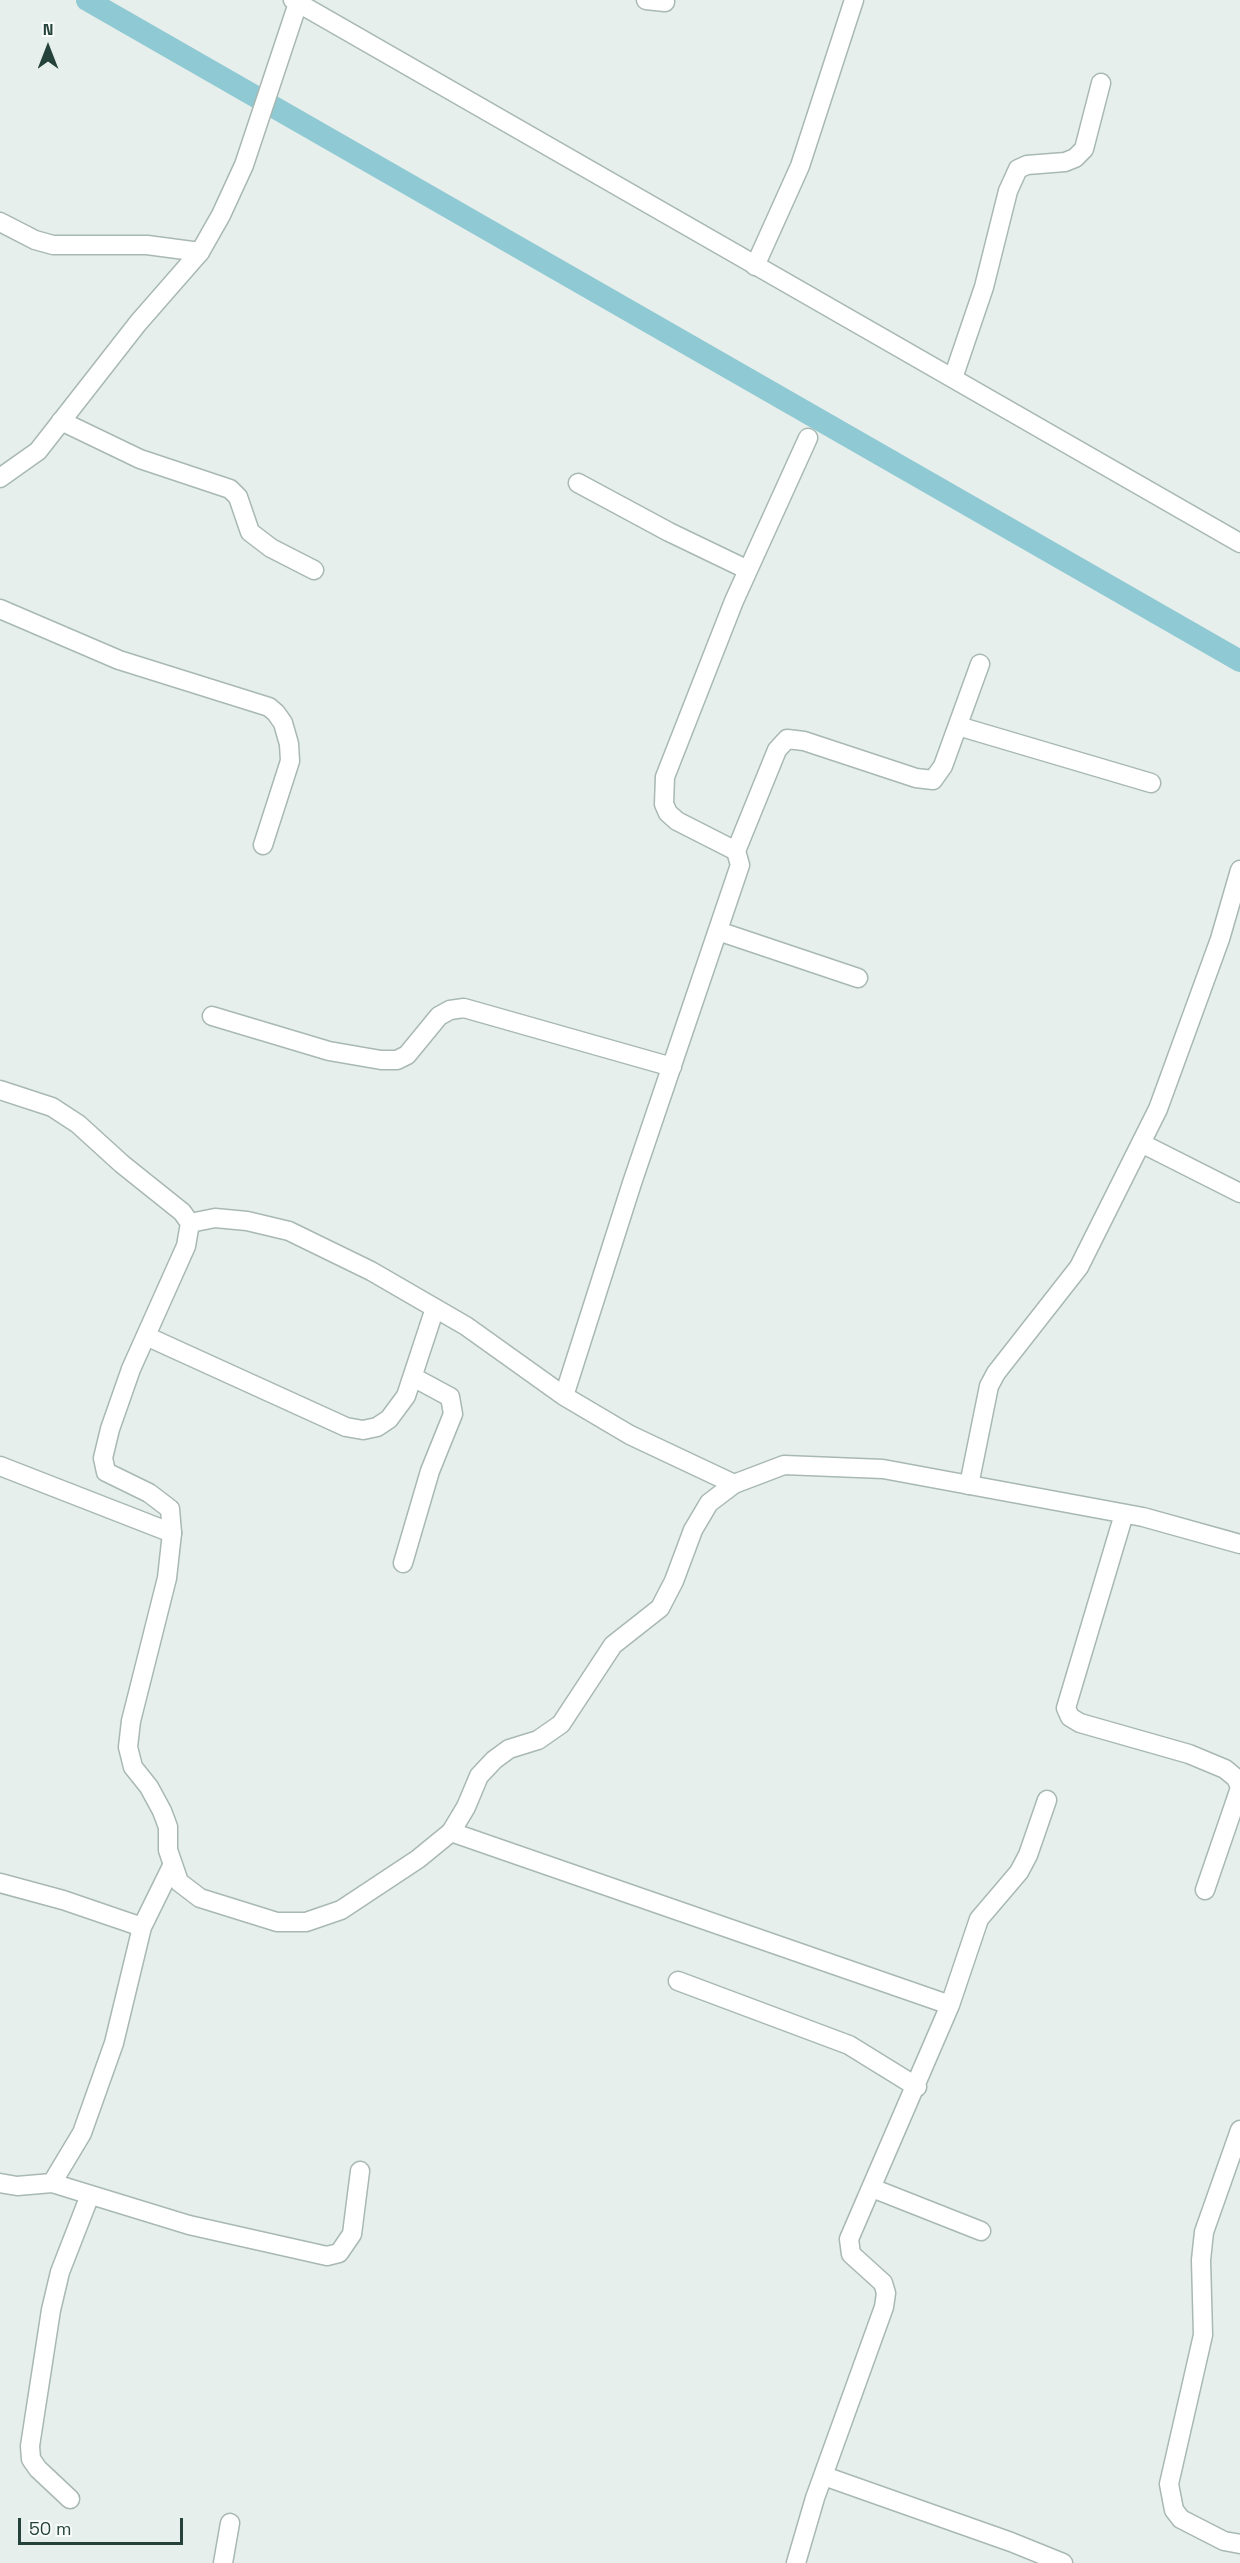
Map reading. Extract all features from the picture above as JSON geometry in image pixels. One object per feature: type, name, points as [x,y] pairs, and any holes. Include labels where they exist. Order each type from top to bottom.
[{"type":"street","points":[[646,0],[665,2]]},
{"type":"street","points":[[755,266],[800,166],[854,0]]},
{"type":"street","points":[[0,477],[38,451],[138,323],[200,252],[221,216],[244,165],[288,38],[295,2],[1240,543]]},
{"type":"street","points":[[953,378],[984,287],[1008,191],[1017,169],[1027,165],[1065,162],[1075,158],[1084,149],[1101,83]]},
{"type":"street","points":[[0,222],[35,240],[53,245],[147,245],[200,252]]},
{"type":"street","points":[[61,421],[140,459],[231,489],[238,497],[250,532],[271,548],[314,570]]},
{"type":"street","points":[[736,851],[677,821],[664,804],[665,777],[748,570],[808,438]]},
{"type":"street","points":[[578,483],[669,532],[748,570]]},
{"type":"street","points":[[0,609],[119,660],[269,707],[276,713],[283,723],[289,744],[290,761],[262,845]]},
{"type":"street","points":[[564,1396],[632,1183],[740,865],[736,851],[777,750],[787,739],[804,741],[916,778],[933,780],[943,766],[980,664]]},
{"type":"street","points":[[958,726],[1151,783]]},
{"type":"street","points":[[969,1485],[984,1408],[992,1380],[1079,1267],[1158,1109],[1220,939],[1240,870]]},
{"type":"street","points":[[718,931],[858,978]]},
{"type":"street","points":[[212,1016],[329,1051],[381,1060],[397,1060],[407,1055],[439,1016],[450,1010],[464,1008],[672,1067]]},
{"type":"street","points":[[0,1090],[52,1107],[78,1124],[122,1164],[182,1212],[190,1223],[186,1246],[146,1336],[110,1429],[103,1458],[106,1472],[149,1493],[170,1509],[172,1533],[167,1578],[131,1720],[128,1747],[133,1767],[149,1787],[162,1811],[168,1827],[168,1850],[179,1882],[200,1898],[277,1922],[306,1922],[341,1910],[418,1859],[451,1832],[466,1807],[479,1776],[494,1760],[509,1749],[538,1740],[561,1724],[613,1645],[660,1608],[674,1581],[693,1530],[709,1503],[734,1484],[784,1465],[835,1465],[883,1469],[1124,1514],[1239,1542]]},
{"type":"street","points":[[1141,1143],[1240,1193]]},
{"type":"street","points":[[190,1223],[215,1218],[247,1221],[289,1231],[371,1271],[466,1326],[564,1396],[630,1435],[734,1484]]},
{"type":"street","points":[[146,1336],[346,1427],[363,1430],[377,1427],[389,1419],[406,1396],[435,1308]]},
{"type":"street","points":[[403,1563],[430,1471],[453,1414],[450,1396],[413,1377]]},
{"type":"street","points":[[0,1466],[172,1533]]},
{"type":"street","points":[[1124,1514],[1066,1708],[1070,1717],[1080,1724],[1189,1754],[1225,1769],[1236,1779],[1240,1788],[1205,1890]]},
{"type":"street","points":[[796,2563],[824,2476],[884,2307],[886,2293],[883,2283],[851,2254],[849,2239],[917,2087],[950,2005],[979,1919],[1018,1872],[1028,1855],[1047,1800]]},
{"type":"street","points":[[451,1832],[950,2005]]},
{"type":"street","points":[[52,2183],[82,2133],[102,2083],[142,1927],[172,1866]]},
{"type":"street","points":[[0,1883],[63,1900],[142,1927]]},
{"type":"street","points":[[678,1981],[849,2045],[917,2087]]},
{"type":"street","points":[[1240,2130],[1204,2232],[1201,2260],[1203,2336],[1169,2484],[1174,2510],[1181,2519],[1224,2541],[1240,2544]]},
{"type":"street","points":[[0,2183],[17,2187],[52,2183],[189,2225],[327,2256],[339,2253],[352,2234],[360,2171]]},
{"type":"street","points":[[872,2188],[981,2231]]},
{"type":"street","points":[[70,2499],[38,2469],[31,2459],[30,2446],[51,2310],[60,2272],[90,2195]]},
{"type":"street","points":[[824,2476],[1011,2542],[1063,2563]]},
{"type":"street","points":[[223,2563],[231,2523]]},
{"type":"waterway","points":[[87,0],[1240,661]]}]
